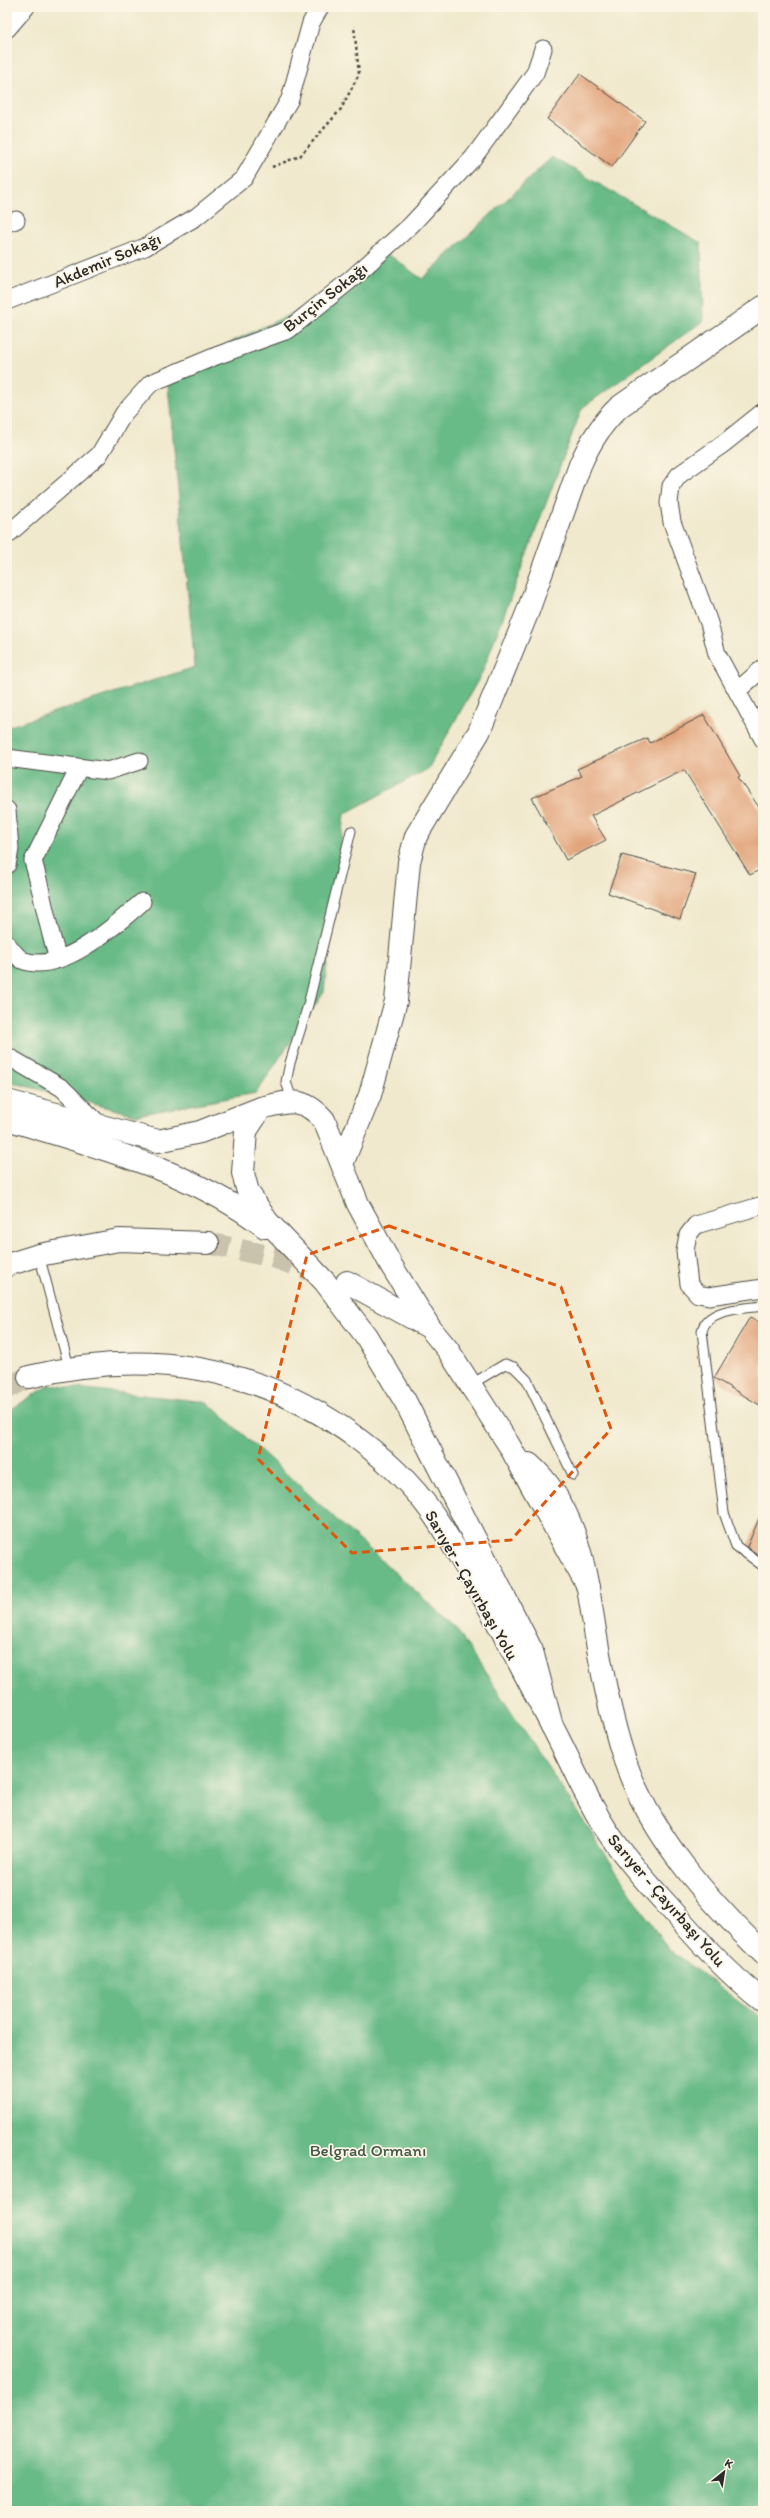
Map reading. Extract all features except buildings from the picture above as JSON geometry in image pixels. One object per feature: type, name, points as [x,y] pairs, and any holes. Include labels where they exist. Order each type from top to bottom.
[{"type":"main road","points":[[342,1164],[370,1095],[396,1001],[409,862],[416,836],[478,732],[528,611],[590,442],[602,424],[619,407],[763,307]]},
{"type":"main road","points":[[7,1101],[158,1141],[200,1132],[261,1108],[293,1102],[300,1102],[314,1109],[324,1120],[358,1204],[391,1265],[430,1328],[448,1350],[469,1386],[509,1445],[588,1587],[606,1687],[625,1760],[634,1784],[653,1820],[708,1899],[763,1953]]},
{"type":"main road","points":[[261,1108],[246,1131],[243,1173],[248,1192],[267,1221],[325,1282],[366,1336],[405,1401],[532,1651],[552,1726]]},
{"type":"main road","points":[[7,1119],[156,1167],[234,1206],[253,1218],[299,1253]]},
{"type":"main road","points":[[7,1265],[39,1255],[119,1240],[208,1243]]},
{"type":"main road","points":[[347,1282],[430,1328]]},
{"type":"main road","name":"Sarıyer - Çayırbaşı Yolu","points":[[29,1377],[69,1367],[128,1363],[180,1365],[209,1370],[254,1382],[297,1401],[332,1420],[374,1451],[409,1484],[440,1524],[552,1726],[606,1830],[634,1866],[708,1952],[763,2001]]},
{"type":"street","points":[[7,29],[26,7]]},
{"type":"street","name":"Akdemir Sokağı","points":[[7,301],[145,247],[196,217],[244,178],[290,99],[311,23],[320,7]]},
{"type":"street","name":"Burçin Sokağı","points":[[7,535],[98,455],[124,413],[151,383],[216,356],[288,330],[355,276],[411,225],[473,158],[535,73],[543,49]]},
{"type":"street","points":[[763,412],[723,444],[679,475],[671,486],[669,503],[672,522],[709,623],[716,654],[763,739]]},
{"type":"street","points":[[737,691],[763,668]]},
{"type":"street","points":[[7,758],[108,771],[139,761]]},
{"type":"street","points":[[58,958],[49,933],[42,889],[33,862],[79,768]]},
{"type":"street","points":[[7,810],[10,849],[7,864]]},
{"type":"street","points":[[7,944],[21,960],[42,964],[72,954],[111,929],[142,902]]},
{"type":"street","points":[[7,1056],[62,1088],[102,1127]]},
{"type":"street","points":[[763,1206],[696,1225],[688,1235],[685,1251],[690,1284],[698,1294],[710,1296],[763,1288]]},
{"type":"lane","points":[[293,1102],[286,1082],[290,1062],[308,1005],[351,831]]},
{"type":"lane","points":[[39,1255],[69,1367]]},
{"type":"lane","points":[[763,1306],[711,1316],[704,1323],[702,1331],[724,1513],[736,1546],[763,1566]]},
{"type":"lane","points":[[469,1386],[505,1364],[514,1367],[527,1380],[573,1475]]},
{"type":"path","points":[[244,178],[300,156],[341,109],[359,74],[354,26]]},
{"type":"highlighted area","points":[[389,1226],[561,1287],[611,1429],[511,1540],[352,1553],[258,1459],[307,1255]]},
{"type":"green space","points":[[552,157],[701,243],[703,321],[582,408],[482,673],[428,769],[344,814],[324,992],[256,1093],[136,1115],[7,1081],[7,727],[195,667],[168,386],[214,350],[340,291],[385,252],[422,279]]},
{"type":"green space","name":"Belgrad Ormanı","points":[[49,1385],[207,1402],[455,1627],[668,1949],[763,2020],[763,2511],[7,2511],[7,1412]]},
{"type":"tunnel","points":[[208,1243],[273,1257],[321,1274]]},
{"type":"tunnel","points":[[7,1388],[29,1377]]}]
